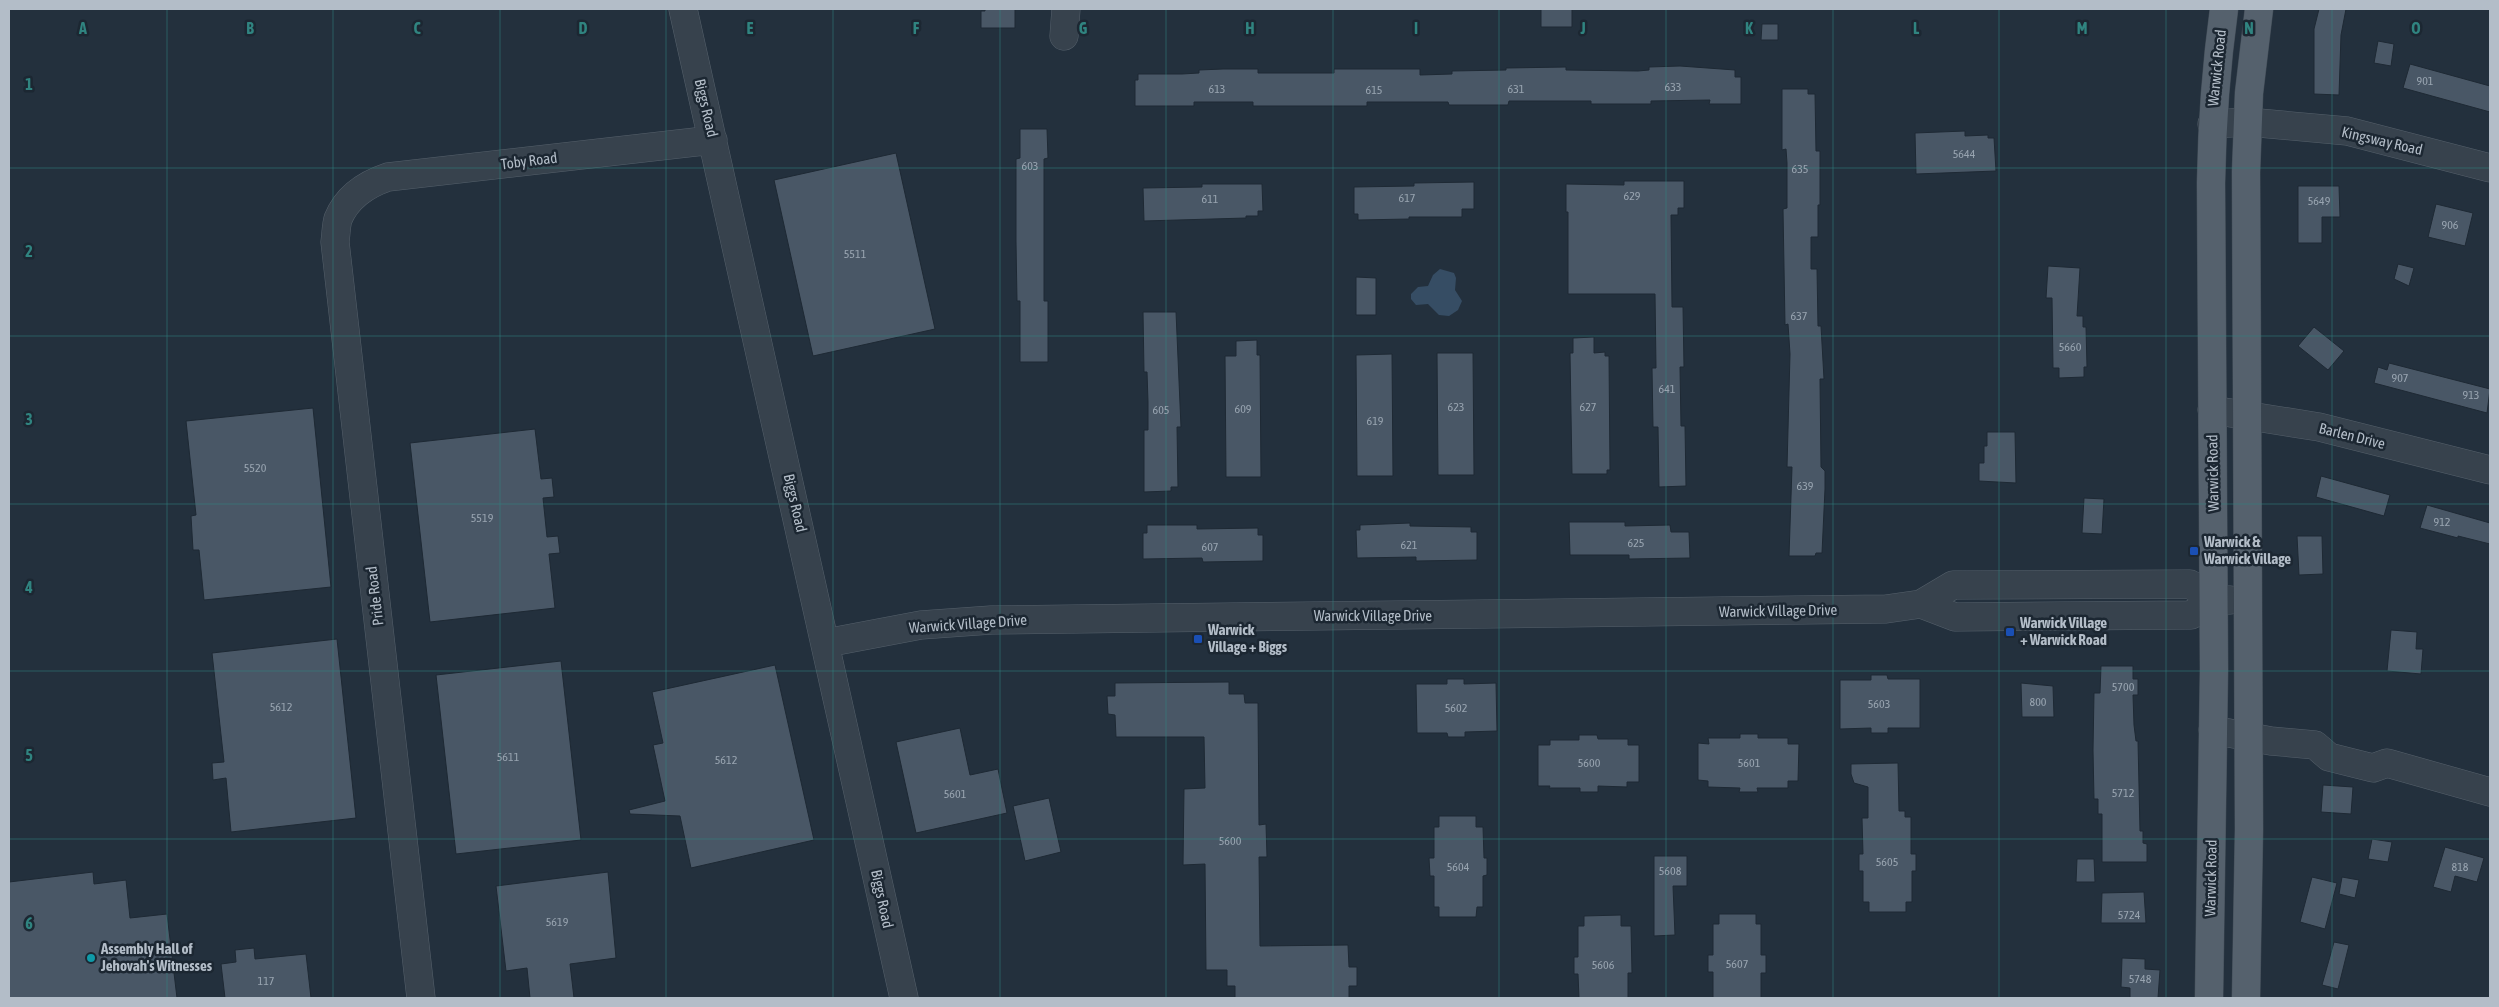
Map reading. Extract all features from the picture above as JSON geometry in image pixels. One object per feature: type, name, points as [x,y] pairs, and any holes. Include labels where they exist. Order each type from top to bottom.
[{"type":"main road","name":"Warwick Road","points":[[2209,998],[2214,600],[2212,124],[2224,9]]},
{"type":"main road","points":[[2246,998],[2248,600],[2246,172],[2255,28],[2259,9]]},
{"type":"street","name":"Biggs Road","points":[[683,9],[904,998]]},
{"type":"street","points":[[1064,36],[1066,9]]},
{"type":"street","name":"Kingsway Road","points":[[2212,124],[2248,122],[2347,131],[2490,168]]},
{"type":"street","name":"Toby Road","points":[[352,199],[367,184],[388,177],[713,140]]},
{"type":"street","name":"Pride Road","points":[[352,199],[338,219],[335,242],[421,998]]},
{"type":"street","name":"Barlen Drive","points":[[2212,410],[2319,427],[2490,470]]},
{"type":"street","points":[[2214,600],[2248,600]]},
{"type":"street","name":"Warwick Village Drive","points":[[826,643],[921,625],[991,620],[1866,610],[1921,604],[1955,617],[2191,615],[2214,600]]},
{"type":"street","points":[[2213,730],[2248,737],[2315,745],[2329,756],[2373,768],[2387,763],[2490,792]]},
{"type":"water","points":[[1440,269],[1454,273],[1456,278],[1455,290],[1462,301],[1458,310],[1449,316],[1439,315],[1428,304],[1416,305],[1411,299],[1411,294],[1418,287],[1428,286],[1433,275]]},
{"type":"building","points":[[985,9],[1015,9],[1015,28],[981,28],[981,11],[985,11]]},
{"type":"building","points":[[1541,9],[1572,9],[1572,27],[1541,27]]},
{"type":"building","points":[[2319,9],[2346,9],[2341,35],[2339,95],[2314,94],[2314,29]]},
{"type":"building","points":[[1762,24],[1778,24],[1778,40],[1761,40]]},
{"type":"building","points":[[2378,41],[2394,44],[2391,66],[2374,63]]},
{"type":"building","points":[[2410,64],[2490,86],[2490,112],[2403,88]]},
{"type":"building","points":[[1680,66],[1735,70],[1735,77],[1741,77],[1741,104],[1709,104],[1710,100],[1651,101],[1651,104],[1591,104],[1591,101],[1509,101],[1508,105],[1449,105],[1448,102],[1367,102],[1367,106],[1253,106],[1253,102],[1194,102],[1194,106],[1135,106],[1135,80],[1138,80],[1138,74],[1199,73],[1199,70],[1223,69],[1258,69],[1258,73],[1334,73],[1334,69],[1420,69],[1420,75],[1452,74],[1452,71],[1506,70],[1506,68],[1566,67],[1566,70],[1638,71],[1649,70],[1649,67]]},
{"type":"building","points":[[1782,89],[1808,89],[1808,94],[1815,94],[1816,151],[1820,151],[1818,237],[1811,237],[1811,269],[1817,269],[1818,326],[1821,326],[1824,379],[1820,379],[1821,467],[1825,471],[1825,489],[1822,553],[1816,553],[1815,556],[1789,556],[1792,467],[1787,467],[1790,354],[1788,324],[1785,325],[1783,209],[1787,208],[1787,163],[1786,149],[1782,150]]},
{"type":"building","points":[[1020,129],[1047,129],[1048,158],[1044,159],[1044,301],[1048,301],[1048,362],[1020,362],[1020,301],[1017,301],[1016,159],[1020,158]]},
{"type":"building","points":[[1965,131],[1965,136],[1988,135],[1988,138],[1994,138],[1996,171],[1916,174],[1915,133]]},
{"type":"building","points":[[896,153],[935,329],[813,356],[774,180]]},
{"type":"building","points":[[1624,181],[1684,181],[1684,208],[1678,208],[1678,215],[1671,215],[1672,307],[1683,307],[1684,367],[1680,367],[1681,426],[1685,426],[1686,486],[1659,487],[1658,427],[1653,427],[1652,368],[1656,368],[1655,294],[1568,294],[1566,184],[1624,185]]},
{"type":"building","points":[[1474,182],[1474,209],[1462,209],[1462,217],[1409,217],[1409,219],[1358,220],[1358,214],[1354,214],[1354,187]]},
{"type":"building","points":[[1202,184],[1262,184],[1263,211],[1258,211],[1258,216],[1246,216],[1246,218],[1144,221],[1143,188],[1202,187]]},
{"type":"building","points":[[2298,186],[2339,186],[2340,217],[2322,217],[2322,243],[2298,243]]},
{"type":"building","points":[[2436,204],[2473,213],[2465,246],[2428,237]]},
{"type":"building","points":[[2398,264],[2414,268],[2409,286],[2394,279]]},
{"type":"building","points":[[2048,266],[2080,268],[2077,316],[2083,316],[2083,327],[2086,327],[2087,367],[2084,367],[2084,377],[2059,378],[2059,368],[2053,368],[2052,298],[2046,298]]},
{"type":"building","points":[[1356,277],[1376,278],[1376,315],[1356,315]]},
{"type":"building","points":[[1143,312],[1176,312],[1181,427],[1177,427],[1178,487],[1171,487],[1171,491],[1144,492],[1144,430],[1148,430],[1148,402],[1147,372],[1144,372]]},
{"type":"building","points":[[2314,327],[2344,351],[2328,370],[2298,346]]},
{"type":"building","points":[[1594,337],[1594,353],[1605,352],[1605,356],[1609,356],[1610,470],[1607,470],[1607,474],[1572,474],[1570,353],[1573,353],[1573,338]]},
{"type":"building","points":[[1257,340],[1257,355],[1260,355],[1261,477],[1226,477],[1225,356],[1236,356],[1236,341]]},
{"type":"building","points":[[1437,353],[1473,353],[1474,475],[1438,475]]},
{"type":"building","points":[[1392,354],[1393,476],[1357,476],[1356,355]]},
{"type":"building","points":[[2389,363],[2490,389],[2487,413],[2374,383],[2378,367],[2387,370]]},
{"type":"building","points":[[313,408],[331,587],[204,600],[199,550],[193,550],[191,516],[196,515],[186,421]]},
{"type":"building","points":[[535,429],[541,479],[552,478],[554,497],[543,498],[547,537],[558,536],[560,553],[549,554],[555,608],[430,622],[410,443]]},
{"type":"building","points":[[1987,432],[2015,432],[2016,483],[1979,481],[1979,463],[1984,463],[1984,446],[1987,446]]},
{"type":"building","points":[[2321,476],[2390,495],[2384,516],[2316,497]]},
{"type":"building","points":[[2084,498],[2104,499],[2102,534],[2082,533]]},
{"type":"building","points":[[2427,505],[2490,523],[2490,544],[2420,528]]},
{"type":"building","points":[[1569,522],[1625,522],[1625,526],[1670,525],[1671,532],[1689,532],[1690,558],[1629,559],[1629,555],[1570,555]]},
{"type":"building","points":[[1410,523],[1410,526],[1471,527],[1471,532],[1477,532],[1477,560],[1416,561],[1416,557],[1357,558],[1356,530],[1360,530],[1360,525]]},
{"type":"building","points":[[1147,525],[1197,525],[1197,529],[1258,528],[1258,535],[1263,535],[1263,561],[1203,562],[1202,558],[1143,559],[1143,533],[1147,533]]},
{"type":"building","points":[[2297,536],[2322,536],[2323,574],[2299,575]]},
{"type":"building","points":[[2391,630],[2417,632],[2416,649],[2423,649],[2421,674],[2387,671]]},
{"type":"building","points":[[337,639],[356,818],[231,832],[226,778],[213,780],[212,763],[224,762],[212,653]]},
{"type":"building","points":[[561,661],[581,840],[456,854],[436,675]]},
{"type":"building","points":[[775,665],[814,840],[691,868],[680,816],[630,814],[629,810],[665,801],[653,745],[663,743],[652,692]]},
{"type":"building","points":[[2101,666],[2133,666],[2133,679],[2138,679],[2138,695],[2133,695],[2134,725],[2136,741],[2138,741],[2140,831],[2143,831],[2143,843],[2147,844],[2147,862],[2102,862],[2102,814],[2098,814],[2098,799],[2094,799],[2093,750],[2094,693],[2100,693]]},
{"type":"building","points":[[1871,675],[1887,675],[1888,679],[1920,679],[1920,728],[1888,728],[1888,733],[1871,733],[1871,728],[1840,729],[1840,680],[1871,680]]},
{"type":"building","points":[[1447,679],[1464,679],[1464,684],[1496,683],[1497,731],[1465,732],[1465,737],[1448,737],[1447,733],[1417,733],[1416,684],[1447,684]]},
{"type":"building","points":[[1229,682],[1229,694],[1244,694],[1245,703],[1258,703],[1259,825],[1266,824],[1267,857],[1259,857],[1260,946],[1348,945],[1349,967],[1357,967],[1357,986],[1349,986],[1349,998],[1235,998],[1235,986],[1227,986],[1227,970],[1206,970],[1205,864],[1183,865],[1184,789],[1205,788],[1204,737],[1116,737],[1115,715],[1108,714],[1107,696],[1115,696],[1115,683]]},
{"type":"building","points":[[2021,683],[2053,686],[2054,717],[2022,717]]},
{"type":"building","points":[[960,728],[970,775],[998,769],[1007,813],[916,833],[896,742]]},
{"type":"building","points":[[1740,734],[1758,734],[1758,738],[1788,738],[1788,744],[1799,744],[1798,781],[1788,781],[1788,788],[1757,788],[1758,792],[1739,792],[1740,788],[1708,787],[1708,781],[1698,780],[1698,743],[1709,744],[1708,738],[1740,738]]},
{"type":"building","points":[[1579,735],[1597,735],[1598,739],[1628,739],[1628,745],[1639,745],[1639,782],[1627,782],[1627,787],[1598,786],[1598,792],[1580,792],[1580,788],[1538,786],[1538,745],[1550,745],[1550,740],[1579,740]]},
{"type":"building","points":[[1898,763],[1899,811],[1905,811],[1905,817],[1911,817],[1911,854],[1916,854],[1916,871],[1912,871],[1912,902],[1906,902],[1906,912],[1869,912],[1869,902],[1863,902],[1863,871],[1859,871],[1859,854],[1863,854],[1862,818],[1868,818],[1868,787],[1854,783],[1851,774],[1851,764]]},
{"type":"building","points":[[2323,785],[2353,787],[2351,814],[2321,812]]},
{"type":"building","points":[[1049,798],[1061,852],[1025,861],[1013,806]]},
{"type":"building","points":[[1439,816],[1476,816],[1476,827],[1483,827],[1484,858],[1487,858],[1487,875],[1483,876],[1483,907],[1477,907],[1476,917],[1439,917],[1439,907],[1434,907],[1434,876],[1430,876],[1429,858],[1434,858],[1434,827],[1439,827]]},
{"type":"building","points":[[2372,839],[2392,842],[2388,862],[2368,859]]},
{"type":"building","points":[[2445,847],[2484,858],[2477,882],[2455,876],[2451,892],[2433,887]]},
{"type":"building","points":[[1654,856],[1687,856],[1687,886],[1673,886],[1675,935],[1654,936]]},
{"type":"building","points":[[2077,859],[2094,859],[2095,882],[2076,882]]},
{"type":"building","name":"Assembly Hall of Jehovah's Witnesses","points":[[93,872],[94,884],[126,880],[130,918],[167,914],[177,998],[9,998],[9,882]]},
{"type":"building","points":[[608,872],[616,958],[570,964],[574,998],[530,998],[527,968],[506,971],[496,886]]},
{"type":"building","points":[[2312,877],[2337,883],[2325,929],[2300,922]]},
{"type":"building","points":[[2342,877],[2359,880],[2355,898],[2339,894]]},
{"type":"building","points":[[2144,892],[2146,923],[2101,923],[2102,893]]},
{"type":"building","points":[[1719,914],[1756,914],[1756,924],[1761,924],[1761,955],[1766,955],[1766,973],[1761,973],[1761,998],[1713,998],[1713,972],[1708,972],[1708,955],[1713,955],[1713,924],[1719,924]]},
{"type":"building","points":[[1621,915],[1621,926],[1631,926],[1632,973],[1628,973],[1628,998],[1579,998],[1578,974],[1574,974],[1574,957],[1578,957],[1578,926],[1584,926],[1584,916]]},
{"type":"building","points":[[2334,942],[2349,945],[2338,989],[2322,985]]},
{"type":"building","points":[[254,948],[255,959],[306,954],[311,998],[225,998],[221,964],[236,962],[235,950]]},
{"type":"building","points":[[2122,958],[2145,959],[2145,969],[2160,970],[2158,998],[2130,998],[2130,988],[2121,987]]},
{"type":"place","name":"Warwick & Warwick Village","points":[[2194,551]]},
{"type":"place","name":"Warwick Village + Warwick Road","points":[[2010,632]]},
{"type":"place","name":"Warwick Village + Biggs","points":[[1198,639]]},
{"type":"place","name":"Assembly Hall of Jehovah's Witnesses","points":[[91,958]]}]
